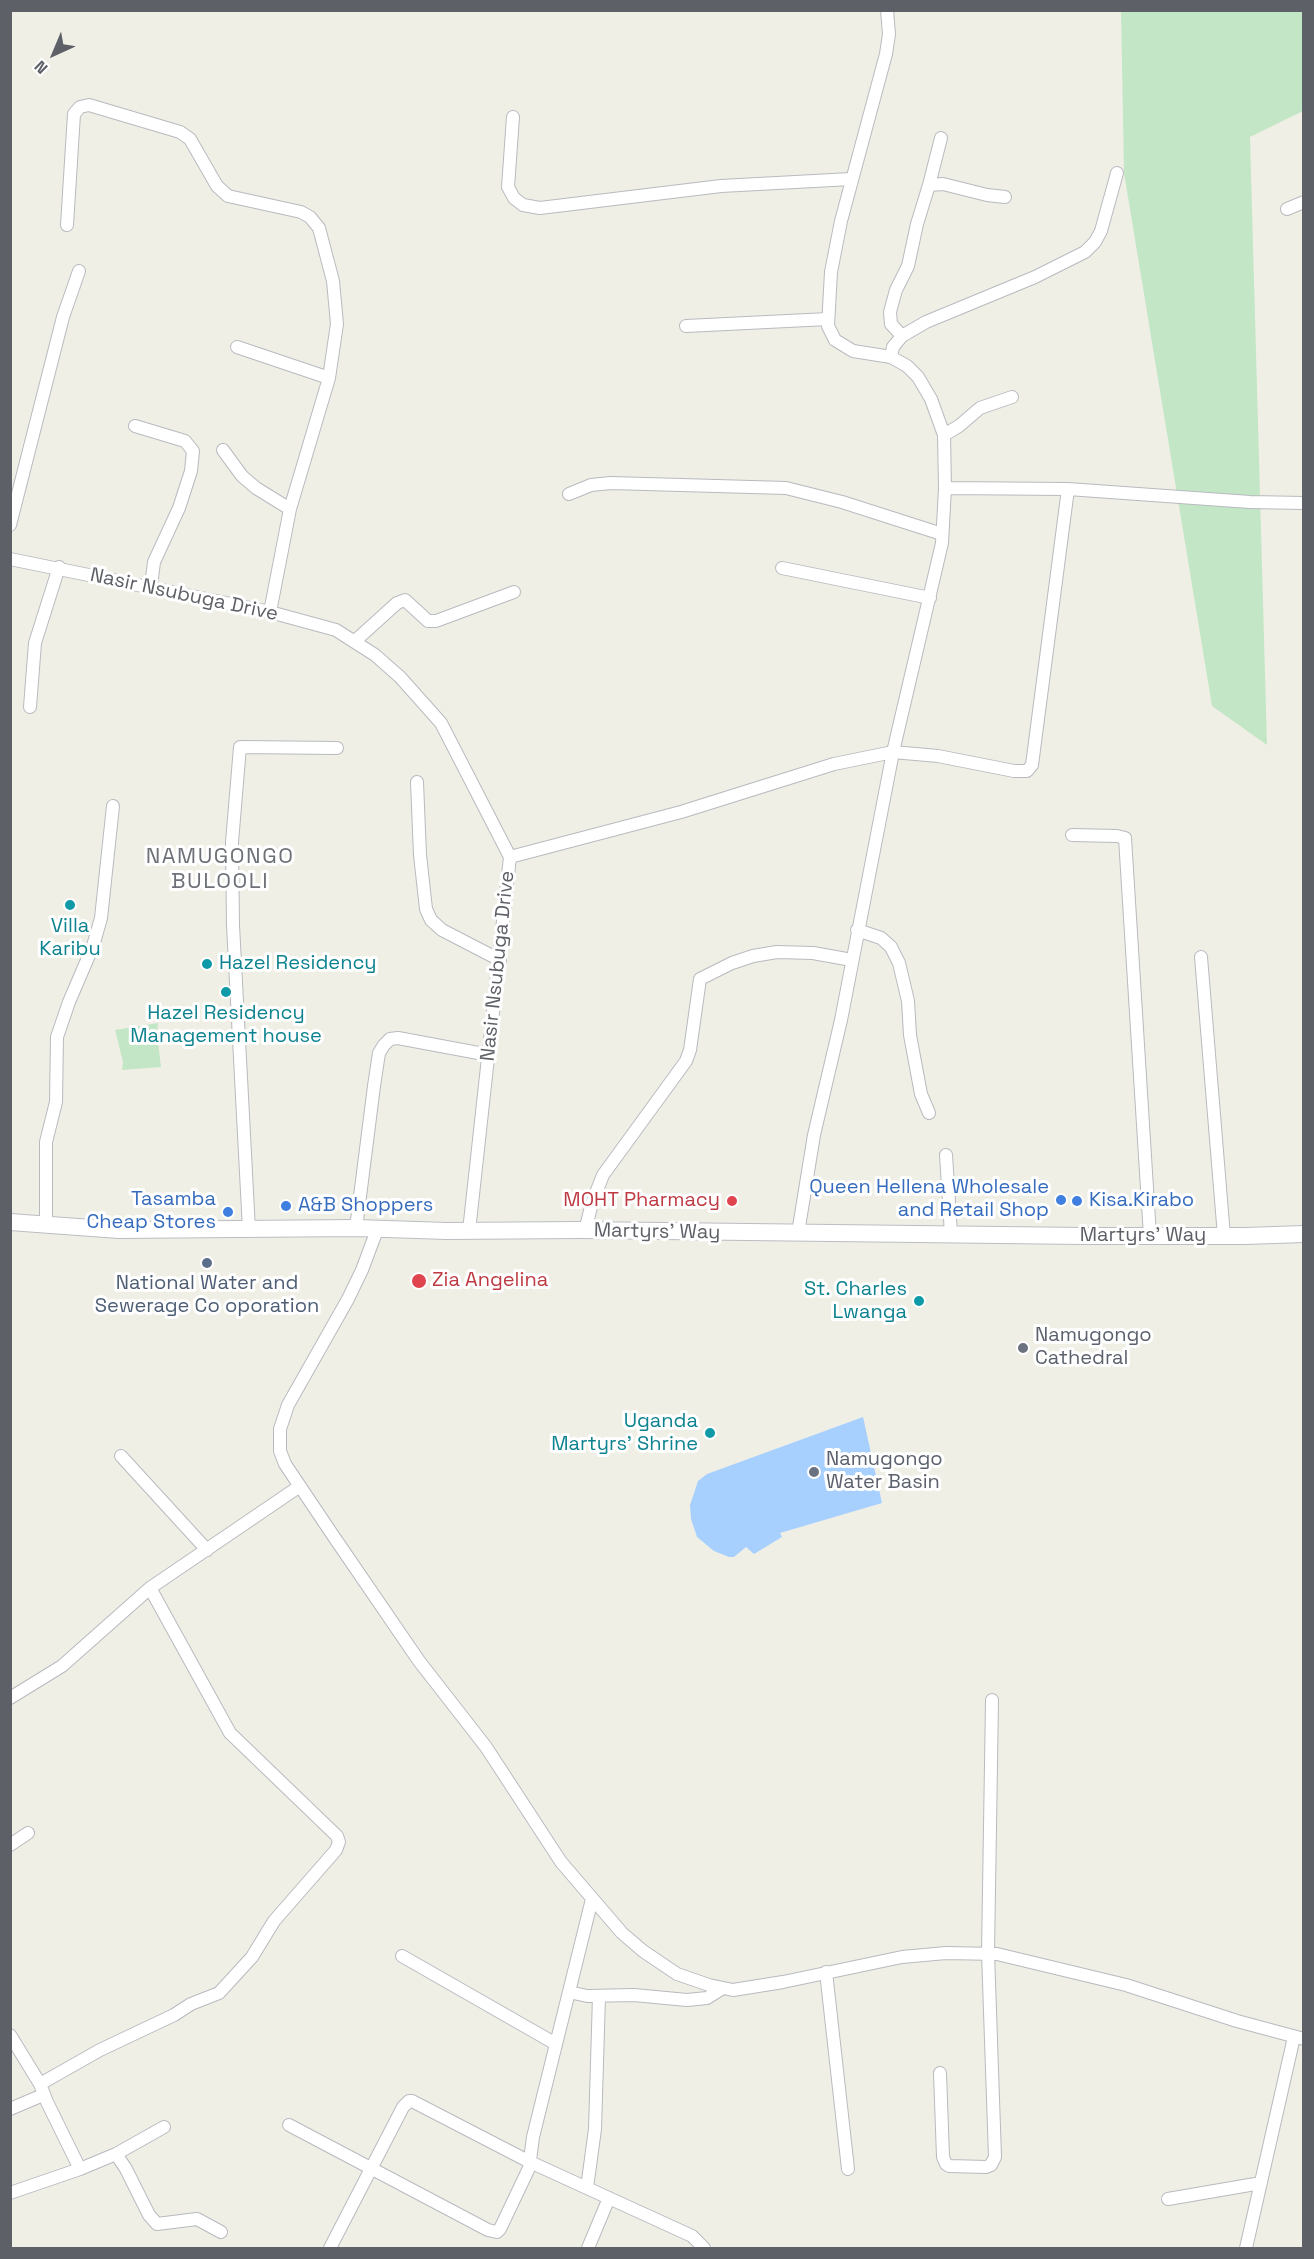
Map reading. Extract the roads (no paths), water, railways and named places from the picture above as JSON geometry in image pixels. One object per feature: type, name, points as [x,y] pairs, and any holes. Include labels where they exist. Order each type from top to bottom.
[{"type":"main road","name":"Martyrs' Way","points":[[10,1222],[119,1230],[356,1228],[469,1231],[1150,1236],[1304,1234]]},
{"type":"street","points":[[798,1233],[814,1135],[842,1020],[857,930],[893,752],[930,598],[942,534],[945,488],[944,435],[931,399],[918,377],[907,366],[891,357],[853,351],[842,346],[831,335],[828,319],[831,272],[851,179],[886,54],[889,34],[887,10]]},
{"type":"street","points":[[67,225],[73,127],[76,109],[83,105],[98,106],[180,132],[190,139],[217,186],[228,196],[305,213],[319,228],[333,280],[337,324],[329,378],[290,509],[270,612]]},
{"type":"street","points":[[513,117],[508,187],[514,198],[523,205],[540,208],[721,186],[851,179]]},
{"type":"street","points":[[902,336],[891,324],[890,312],[896,290],[908,266],[941,138]]},
{"type":"street","points":[[891,357],[893,347],[902,336],[926,322],[1035,277],[1085,252],[1095,242],[1101,231],[1117,173]]},
{"type":"street","points":[[929,185],[943,184],[1005,197]]},
{"type":"street","points":[[1287,209],[1304,202]]},
{"type":"street","points":[[10,525],[61,328],[79,271]]},
{"type":"street","points":[[686,326],[828,319]]},
{"type":"street","points":[[237,347],[329,378]]},
{"type":"street","points":[[944,435],[959,426],[980,408],[1012,397]]},
{"type":"street","points":[[135,426],[185,441],[193,451],[191,471],[179,508],[154,562],[150,586]]},
{"type":"street","points":[[223,450],[242,476],[256,489],[290,509]]},
{"type":"street","points":[[569,494],[591,485],[611,483],[786,488],[842,502],[942,534]]},
{"type":"street","points":[[945,488],[1068,489],[1250,502],[1304,503]]},
{"type":"street","points":[[510,858],[681,812],[834,764],[893,752],[938,756],[1014,771],[1023,772],[1030,769],[1068,489]]},
{"type":"street","name":"Nasir Nsubuga Drive","points":[[10,559],[59,567],[270,612],[336,630],[355,641],[400,676],[441,723],[510,858],[469,1231]]},
{"type":"street","points":[[30,707],[35,644],[59,567]]},
{"type":"street","points":[[782,568],[930,598]]},
{"type":"street","points":[[355,641],[397,603],[405,600],[429,621],[436,621],[514,592]]},
{"type":"street","points":[[249,1230],[232,925],[232,842],[240,747],[337,748]]},
{"type":"street","points":[[417,783],[420,855],[426,909],[431,920],[442,930],[500,960]]},
{"type":"street","points":[[46,1225],[46,1142],[56,1102],[57,1037],[98,933],[113,806]]},
{"type":"street","points":[[1072,835],[1125,838],[1150,1236]]},
{"type":"street","points":[[857,930],[881,938],[891,947],[899,963],[908,1001],[910,1035],[921,1094],[929,1113]]},
{"type":"street","points":[[585,1231],[592,1203],[603,1175],[686,1061],[690,1050],[700,979],[732,963],[753,956],[777,952],[813,953],[852,960]]},
{"type":"street","points":[[1201,957],[1224,1236]]},
{"type":"street","points":[[356,1228],[379,1053],[384,1044],[390,1039],[398,1038],[489,1055]]},
{"type":"street","points":[[946,1155],[951,1234]]},
{"type":"street","points":[[377,1230],[348,1299],[288,1405],[283,1418],[279,1442],[280,1451],[285,1464],[419,1661],[486,1748],[561,1862],[592,1899],[622,1933],[661,1964],[677,1974],[723,1988],[741,1989],[902,1957],[945,1953],[988,1953],[1023,1959],[1071,1974],[1126,1985],[1237,2021],[1299,2038],[1246,2248]]},
{"type":"street","points":[[121,1456],[207,1550]]},
{"type":"street","points":[[10,1698],[62,1666],[150,1588],[300,1486]]},
{"type":"street","points":[[10,2109],[100,2050],[174,2016],[191,2004],[219,1993],[252,1957],[274,1921],[336,1850],[339,1842],[337,1836],[230,1732],[150,1588]]},
{"type":"street","points":[[940,2073],[943,2157],[946,2164],[950,2166],[991,2165],[995,2157],[988,1953],[992,1700]]},
{"type":"street","points":[[10,1845],[28,1833]]},
{"type":"street","points":[[289,2125],[488,2230],[497,2232],[526,2176],[530,2162],[533,2137],[592,1899]]},
{"type":"street","points":[[402,1956],[556,2044]]},
{"type":"street","points":[[826,1972],[848,2169]]},
{"type":"street","points":[[569,1992],[599,1996],[634,1995],[698,2000],[713,1995],[723,1988]]},
{"type":"street","points":[[587,2188],[595,2129],[599,1996]]},
{"type":"street","points":[[12,2041],[42,2089],[80,2169]]},
{"type":"street","points":[[330,2248],[404,2107],[412,2101],[530,2162],[692,2236],[704,2248]]},
{"type":"street","points":[[10,2193],[116,2154],[164,2127]]},
{"type":"street","points":[[116,2154],[149,2215],[158,2224],[197,2219],[221,2232]]},
{"type":"street","points":[[1168,2199],[1261,2183]]},
{"type":"street","points":[[588,2248],[609,2198]]},
{"type":"water","points":[[863,1417],[882,1503],[780,1533],[782,1537],[754,1554],[746,1547],[734,1557],[729,1557],[714,1551],[697,1537],[691,1519],[690,1505],[698,1481],[707,1474]]},
{"type":"place","name":"Villa Karibu","points":[[70,905]]},
{"type":"place","name":"Hazel Residency","points":[[207,964]]},
{"type":"place","name":"Hazel Residency Management house","points":[[226,992]]},
{"type":"place","name":"Queen Hellena Wholesale and Retail Shop","points":[[1061,1200]]},
{"type":"place","name":"MOHT Pharmacy","points":[[732,1201]]},
{"type":"place","name":"Kisa.Kirabo","points":[[1077,1201]]},
{"type":"place","name":"A&B Shoppers","points":[[286,1206]]},
{"type":"place","name":"Tasamba Cheap Stores","points":[[228,1212]]},
{"type":"place","name":"National Water and Sewerage Co oporation","points":[[207,1263]]},
{"type":"place","name":"Zia Angelina","points":[[419,1281]]},
{"type":"place","name":"St. Charles Lwanga","points":[[919,1301]]},
{"type":"place","name":"Namugongo Cathedral","points":[[1023,1348]]},
{"type":"place","name":"Uganda Martyrs' Shrine","points":[[710,1433]]},
{"type":"place","name":"Namugongo Water Basin","points":[[814,1472]]},
{"type":"district","name":"NAMUGONGO BULOOLI","points":[[220,870]]}]
